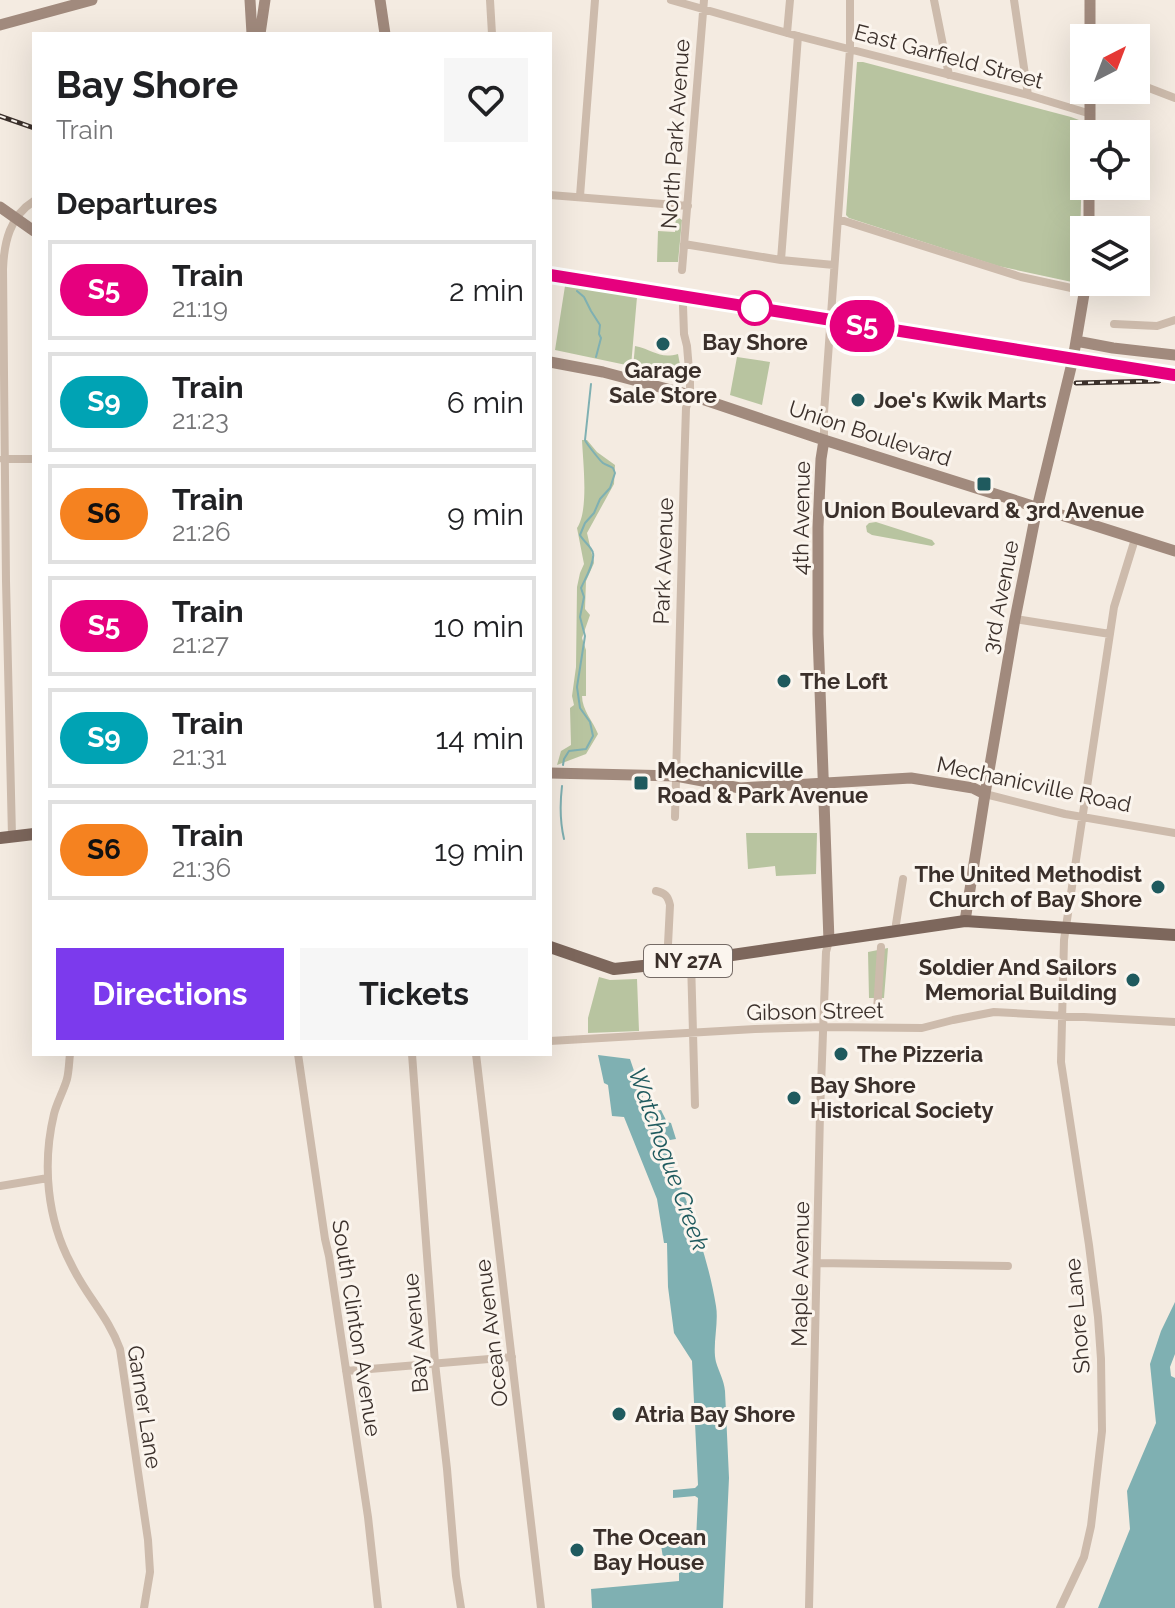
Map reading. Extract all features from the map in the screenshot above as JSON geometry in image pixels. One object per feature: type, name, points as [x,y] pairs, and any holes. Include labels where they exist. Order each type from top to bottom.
[{"type":"main road","points":[[0,25],[92,0]]},
{"type":"main road","points":[[250,0],[252,32]]},
{"type":"main road","points":[[260,32],[265,0]]},
{"type":"main road","points":[[1090,0],[1090,24]]},
{"type":"main road","points":[[377,1],[385,32]]},
{"type":"main road","points":[[1091,104],[1091,120]]},
{"type":"main road","points":[[0,207],[32,230]]},
{"type":"main road","name":"3rd Avenue","points":[[965,921],[1015,619],[1084,296]]},
{"type":"main road","points":[[1076,341],[1175,355]]},
{"type":"main road","name":"Union Boulevard","points":[[552,362],[608,373],[690,395],[1175,551]]},
{"type":"main road","name":"4th Avenue","points":[[824,440],[818,527],[818,634],[829,941]]},
{"type":"main road","name":"Mechanicville Road","points":[[552,773],[676,776],[740,788],[911,778],[973,788],[985,794]]},
{"type":"main road","points":[[6,837],[32,834]]},
{"type":"main road","name":"NY 27A","points":[[552,948],[614,969],[691,961],[965,921],[1175,935]]},
{"type":"street","points":[[490,0],[492,32]]},
{"type":"street","points":[[580,196],[595,0]]},
{"type":"street","name":"East Garfield Street","points":[[671,0],[703,4],[787,33],[1091,114]]},
{"type":"street","points":[[787,33],[790,0]]},
{"type":"street","name":"4th Avenue","points":[[824,440],[850,49],[850,0]]},
{"type":"street","points":[[934,0],[949,75]]},
{"type":"street","points":[[1014,0],[1028,95]]},
{"type":"street","name":"North Park Avenue","points":[[682,270],[703,4]]},
{"type":"street","points":[[781,260],[798,36]]},
{"type":"street","points":[[1150,88],[1175,98]]},
{"type":"street","points":[[552,195],[688,206]]},
{"type":"street","points":[[6,837],[4,243],[25,207],[32,202]]},
{"type":"street","points":[[838,219],[1021,277],[1070,285]]},
{"type":"street","points":[[684,244],[834,265]]},
{"type":"street","name":"Park Avenue","points":[[675,817],[686,408],[690,395],[683,306]]},
{"type":"street","points":[[1114,324],[1157,326],[1175,320]]},
{"type":"street","points":[[3,459],[32,459]]},
{"type":"street","name":"Shore Lane","points":[[1060,1608],[1084,1557],[1091,1526],[1102,1431],[1098,1317],[1061,1062],[1066,929],[1114,607],[1135,539]]},
{"type":"street","points":[[1015,619],[1110,634]]},
{"type":"street","name":"Mechanicville Road","points":[[985,794],[1083,817],[1175,833]]},
{"type":"street","points":[[896,924],[903,879]]},
{"type":"street","points":[[656,891],[669,898],[667,964]]},
{"type":"street","name":"Maple Avenue","points":[[809,1608],[826,952],[829,941]]},
{"type":"street","points":[[877,1011],[881,947]]},
{"type":"street","points":[[691,961],[695,1105]]},
{"type":"street","name":"Gibson Street","points":[[552,1041],[824,1027],[922,1028],[994,1012],[1175,1022]]},
{"type":"street","name":"Garner Lane","points":[[70,1056],[67,1079],[54,1114],[49,1149],[51,1210],[61,1243],[79,1279],[113,1329],[120,1349],[148,1540],[150,1572],[144,1608]]},
{"type":"street","name":"South Clinton Avenue","points":[[298,1056],[368,1517],[378,1608]]},
{"type":"street","name":"Bay Avenue","points":[[412,1056],[435,1363],[461,1608]]},
{"type":"street","name":"Ocean Avenue","points":[[476,1056],[541,1608]]},
{"type":"street","points":[[0,1186],[48,1178]]},
{"type":"street","points":[[818,1263],[1008,1266]]},
{"type":"street","points":[[346,1371],[512,1357]]},
{"type":"green space","points":[[857,62],[1079,120],[1070,120],[1070,200],[1081,200],[1081,216],[1070,216],[1070,282],[998,266],[846,215]]},
{"type":"green space","points":[[676,216],[682,220],[678,262],[657,262],[658,231],[675,232]]},
{"type":"green space","points":[[565,286],[637,297],[631,366],[555,350]]},
{"type":"green space","points":[[635,346],[661,355],[678,354],[681,370],[678,376],[673,379],[633,368]]},
{"type":"green space","points":[[737,357],[770,362],[762,405],[730,395]]},
{"type":"green space","points":[[582,440],[587,440],[615,465],[614,484],[587,533],[594,563],[586,581],[585,609],[590,615],[582,638],[586,650],[586,696],[582,696],[582,701],[598,734],[586,754],[557,765],[561,751],[571,745],[570,708],[574,705],[577,587],[584,564],[577,528],[584,498]]},
{"type":"green space","points":[[876,522],[932,540],[935,544],[932,546],[872,535],[867,532],[866,526]]},
{"type":"green space","points":[[746,833],[817,833],[816,874],[776,876],[775,866],[748,869]]},
{"type":"green space","points":[[888,948],[884,998],[869,998],[868,952]]},
{"type":"green space","points":[[599,977],[610,980],[637,979],[639,1031],[588,1033],[588,1018]]},
{"type":"water","points":[[598,1055],[630,1059],[648,1112],[661,1110],[667,1122],[671,1123],[676,1139],[664,1141],[694,1223],[712,1285],[717,1313],[715,1355],[725,1391],[729,1478],[723,1608],[592,1608],[591,1589],[679,1581],[679,1570],[665,1571],[661,1545],[696,1540],[698,1498],[673,1498],[673,1490],[698,1485],[692,1361],[674,1333],[668,1287],[667,1243],[664,1243],[657,1199],[624,1117],[612,1116],[608,1085],[604,1083]]},
{"type":"water","points":[[1175,1302],[1175,1354],[1170,1367],[1171,1376],[1175,1378],[1175,1608],[1098,1608],[1130,1529],[1127,1491],[1156,1423],[1150,1364]]},
{"type":"waterway","name":"Watchogue Creek","points":[[577,291],[584,297],[600,325],[601,338],[596,357]]},
{"type":"waterway","name":"Watchogue Creek","points":[[563,765],[569,751],[586,749],[593,736],[590,722],[580,708],[577,687],[585,636],[580,617],[584,597],[581,588],[593,557],[591,548],[580,535],[600,499],[610,488],[615,473],[585,440],[591,384]]},
{"type":"waterway","name":"Watchogue Creek","points":[[562,786],[564,839]]},
{"type":"railway","points":[[0,116],[32,127]]},
{"type":"railway","points":[[552,275],[1175,375]]},
{"type":"railway","points":[[1076,383],[1159,381]]},
{"type":"train","name":"S5","points":[[552,275],[1175,375]]},
{"type":"place","name":"Bay Shore","points":[[755,308]]},
{"type":"place","name":"Garage Sale Store","points":[[663,344]]},
{"type":"place","name":"Joe's Kwik Marts","points":[[858,400]]},
{"type":"place","name":"Union Boulevard & 3rd Avenue","points":[[984,484]]},
{"type":"place","name":"The Loft","points":[[784,681]]},
{"type":"place","name":"Mechanicville Road & Park Avenue","points":[[641,783]]},
{"type":"place","name":"The United Methodist Church of Bay Shore","points":[[1158,887]]},
{"type":"place","name":"Soldier And Sailors Memorial Building","points":[[1133,980]]},
{"type":"place","name":"The Pizzeria","points":[[841,1054]]},
{"type":"place","name":"Bay Shore Historical Society","points":[[794,1098]]},
{"type":"place","name":"Atria Bay Shore","points":[[619,1414]]},
{"type":"place","name":"The Ocean Bay House","points":[[577,1550]]}]
